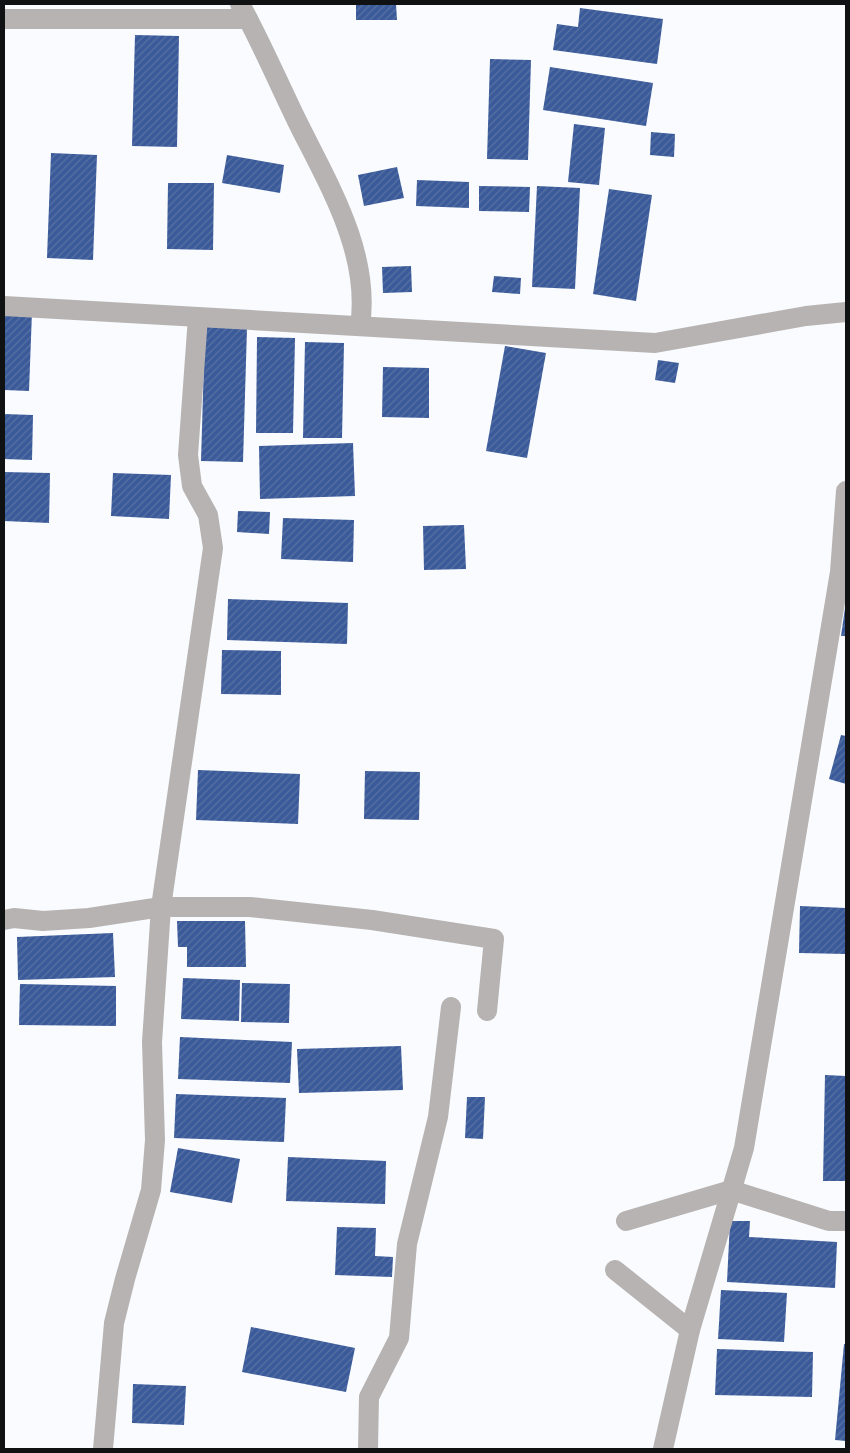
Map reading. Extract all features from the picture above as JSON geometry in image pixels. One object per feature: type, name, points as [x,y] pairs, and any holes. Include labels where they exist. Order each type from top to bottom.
[{"type":"street","points":[[4,19],[244,11],[349,232],[362,286],[360,326]]},
{"type":"street","points":[[4,306],[655,343],[806,316],[846,312]]},
{"type":"street","points":[[103,1449],[114,1323],[151,1190],[155,1140],[152,1042],[162,907],[213,548],[208,515],[192,486],[188,455],[198,316]]},
{"type":"street","points":[[663,1449],[690,1330],[744,1148],[840,572],[846,490]]},
{"type":"street","points":[[4,920],[14,918],[43,921],[90,918],[162,907],[250,907],[372,920],[494,939],[487,1011]]},
{"type":"street","points":[[368,1449],[369,1397],[399,1338],[407,1244],[438,1117],[451,1007]]},
{"type":"street","points":[[626,1222],[731,1190],[829,1222],[846,1221]]},
{"type":"street","points":[[615,1270],[690,1330]]},
{"type":"building","points":[[356,4],[396,4],[397,20],[356,20]]},
{"type":"building","points":[[580,8],[663,19],[657,64],[553,50],[557,24],[578,27]]},
{"type":"building","points":[[135,35],[179,36],[177,147],[132,146]]},
{"type":"building","points":[[490,59],[531,60],[528,160],[487,159]]},
{"type":"building","points":[[550,67],[653,83],[646,126],[543,110]]},
{"type":"building","points":[[574,124],[605,128],[599,185],[568,182]]},
{"type":"building","points":[[651,132],[675,134],[674,157],[650,155]]},
{"type":"building","points":[[51,153],[97,155],[93,260],[47,258]]},
{"type":"building","points":[[227,155],[284,165],[280,193],[222,183]]},
{"type":"building","points":[[397,167],[404,198],[364,206],[358,175]]},
{"type":"building","points":[[417,180],[469,182],[469,208],[416,206]]},
{"type":"building","points":[[168,183],[214,183],[213,250],[167,249]]},
{"type":"building","points":[[479,186],[530,187],[529,212],[479,211]]},
{"type":"building","points":[[537,186],[580,188],[575,289],[532,287]]},
{"type":"building","points":[[609,189],[652,195],[636,301],[593,294]]},
{"type":"building","points":[[411,266],[412,292],[383,293],[382,267]]},
{"type":"building","points":[[494,276],[521,278],[520,294],[492,292]]},
{"type":"building","points":[[4,311],[32,312],[29,391],[4,390]]},
{"type":"building","points":[[205,327],[247,328],[243,462],[201,461]]},
{"type":"building","points":[[257,337],[295,338],[293,433],[256,433]]},
{"type":"building","points":[[305,342],[344,343],[342,438],[303,438]]},
{"type":"building","points":[[505,346],[546,353],[527,458],[486,451]]},
{"type":"building","points":[[658,360],[679,363],[675,383],[655,380]]},
{"type":"building","points":[[383,367],[429,368],[429,418],[382,417]]},
{"type":"building","points":[[4,414],[33,415],[32,460],[4,459]]},
{"type":"building","points":[[353,443],[355,496],[260,499],[259,446]]},
{"type":"building","points":[[4,472],[50,473],[49,523],[4,521]]},
{"type":"building","points":[[113,473],[171,475],[169,519],[111,516]]},
{"type":"building","points":[[238,511],[270,512],[269,534],[237,532]]},
{"type":"building","points":[[283,518],[354,520],[353,562],[281,559]]},
{"type":"building","points":[[464,525],[466,569],[424,570],[423,526]]},
{"type":"building","points":[[228,599],[348,603],[347,644],[227,640]]},
{"type":"building","points":[[845,608],[846,636],[841,636]]},
{"type":"building","points":[[222,650],[281,651],[281,695],[221,694]]},
{"type":"building","points":[[841,735],[846,736],[846,784],[829,779]]},
{"type":"building","points":[[198,770],[300,774],[298,824],[196,820]]},
{"type":"building","points":[[365,771],[420,772],[419,820],[364,819]]},
{"type":"building","points":[[800,906],[846,908],[846,954],[799,953]]},
{"type":"building","points":[[177,921],[245,921],[246,967],[187,967],[187,947],[178,947]]},
{"type":"building","points":[[113,933],[115,977],[18,980],[17,937]]},
{"type":"building","points":[[183,978],[240,980],[239,1021],[181,1019]]},
{"type":"building","points":[[242,983],[290,984],[289,1023],[241,1022]]},
{"type":"building","points":[[20,984],[116,986],[116,1026],[19,1025]]},
{"type":"building","points":[[180,1037],[292,1042],[290,1083],[178,1079]]},
{"type":"building","points":[[401,1046],[403,1090],[299,1093],[297,1049]]},
{"type":"building","points":[[825,1075],[846,1076],[846,1181],[823,1181]]},
{"type":"building","points":[[176,1094],[286,1098],[284,1142],[174,1138]]},
{"type":"building","points":[[467,1097],[485,1097],[483,1139],[465,1138]]},
{"type":"building","points":[[178,1148],[240,1159],[232,1203],[170,1192]]},
{"type":"building","points":[[288,1157],[386,1161],[385,1204],[286,1201]]},
{"type":"building","points":[[730,1221],[750,1221],[749,1237],[837,1242],[835,1288],[727,1282]]},
{"type":"building","points":[[337,1227],[376,1228],[375,1256],[393,1257],[392,1277],[335,1275]]},
{"type":"building","points":[[721,1290],[787,1293],[784,1342],[718,1339]]},
{"type":"building","points":[[251,1327],[355,1348],[346,1392],[242,1372]]},
{"type":"building","points":[[844,1344],[846,1344],[846,1441],[835,1440]]},
{"type":"building","points":[[717,1349],[813,1352],[812,1397],[715,1395]]},
{"type":"building","points":[[133,1384],[186,1386],[184,1425],[132,1423]]}]
